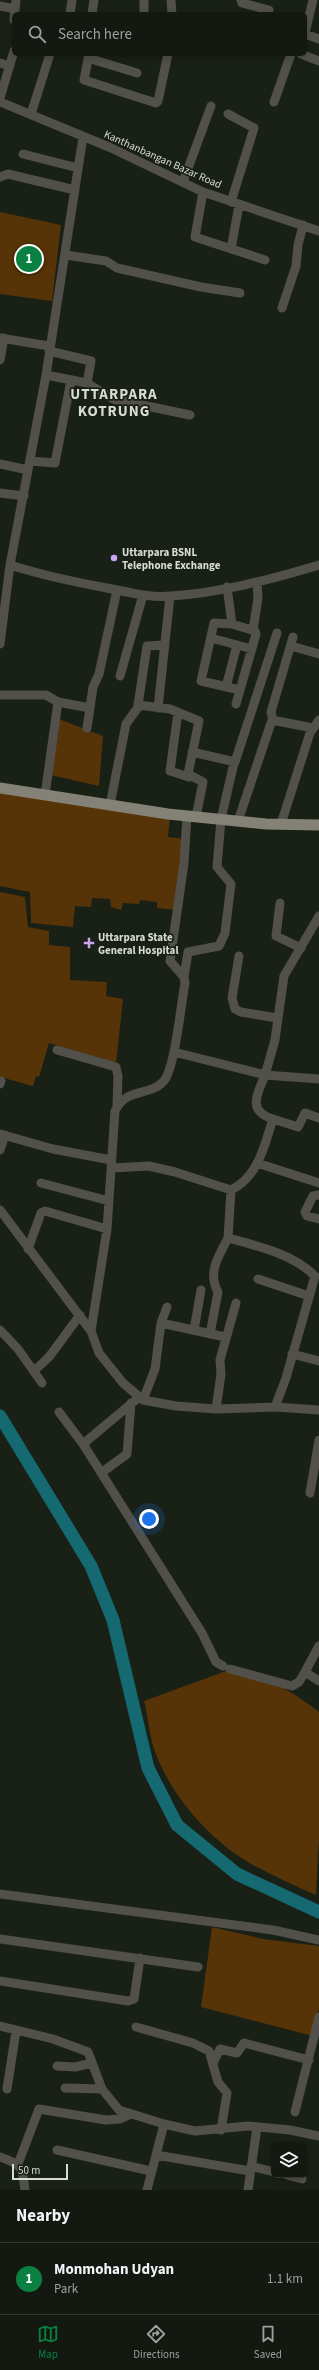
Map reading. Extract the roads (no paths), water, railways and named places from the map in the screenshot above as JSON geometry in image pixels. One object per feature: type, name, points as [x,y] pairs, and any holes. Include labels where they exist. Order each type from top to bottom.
[{"type":"main road","points":[[0,788],[191,816],[238,821],[319,825]]},
{"type":"street","points":[[70,12],[72,0]]},
{"type":"street","points":[[92,12],[94,0]]},
{"type":"street","points":[[144,0],[144,12]]},
{"type":"street","points":[[171,0],[172,12]]},
{"type":"street","points":[[241,0],[242,3],[268,12],[271,0]]},
{"type":"street","points":[[307,24],[312,0]]},
{"type":"street","points":[[0,6],[16,4]]},
{"type":"street","points":[[307,34],[319,39]]},
{"type":"street","points":[[0,98],[13,56]]},
{"type":"street","points":[[31,114],[49,56]]},
{"type":"street","points":[[137,73],[88,56],[84,80],[156,103],[158,101],[168,56]]},
{"type":"street","points":[[274,102],[290,56]]},
{"type":"street","points":[[306,56],[319,61]]},
{"type":"street","points":[[0,63],[10,66]]},
{"type":"street","name":"Kanthanbangan Bazar Road","points":[[0,102],[83,137],[203,192],[319,231]]},
{"type":"street","points":[[183,182],[211,106]]},
{"type":"street","points":[[228,114],[254,128],[235,203],[231,249]]},
{"type":"street","points":[[0,644],[1,622],[10,565],[46,375],[49,348],[66,255],[83,137]]},
{"type":"street","points":[[23,154],[78,168]]},
{"type":"street","points":[[0,177],[8,174],[75,190]]},
{"type":"street","points":[[203,192],[194,236],[265,260]]},
{"type":"street","points":[[282,308],[296,266],[298,244],[303,225]]},
{"type":"street","points":[[66,255],[106,261],[117,268],[201,287],[240,293]]},
{"type":"street","points":[[0,360],[2,338],[49,348],[91,361],[87,383]]},
{"type":"street","points":[[46,375],[87,383],[113,399],[190,415]]},
{"type":"street","points":[[0,464],[29,465],[55,463],[71,380]]},
{"type":"street","points":[[0,493],[24,496]]},
{"type":"street","points":[[10,565],[47,577],[143,595],[170,596],[258,582],[319,566]]},
{"type":"street","points":[[236,704],[256,634],[253,630],[258,598],[258,582]]},
{"type":"street","points":[[227,587],[232,624]]},
{"type":"street","points":[[87,728],[93,687],[99,674],[117,590]]},
{"type":"street","points":[[120,676],[143,595]]},
{"type":"street","points":[[158,708],[170,596]]},
{"type":"street","points":[[240,690],[201,681],[216,623],[232,624],[253,630]]},
{"type":"street","points":[[117,1105],[131,1094],[162,1083],[169,1073],[174,1052],[185,983],[184,977],[188,952],[219,946],[225,933],[232,884],[217,868],[221,819],[234,763],[277,633]]},
{"type":"street","points":[[211,638],[252,649]]},
{"type":"street","points":[[238,821],[273,720],[272,712],[292,642],[319,654]]},
{"type":"street","points":[[110,805],[126,724],[139,706],[146,646],[165,645]]},
{"type":"street","points":[[226,687],[237,645]]},
{"type":"street","points":[[0,695],[46,695],[58,702],[90,708]]},
{"type":"street","points":[[45,795],[58,702]]},
{"type":"street","points":[[139,706],[178,712],[198,721],[188,772],[189,777]]},
{"type":"street","points":[[178,712],[170,772],[202,780],[203,782],[191,816],[170,961],[184,977]]},
{"type":"street","points":[[273,720],[316,724],[310,733],[281,824]]},
{"type":"street","points":[[192,752],[234,763]]},
{"type":"street","points":[[280,903],[276,936],[301,948]]},
{"type":"street","points":[[319,916],[284,976],[275,1040],[265,1075],[255,1099],[256,1105],[266,1117],[298,1127],[304,1113],[319,1118]]},
{"type":"street","points":[[239,956],[232,998],[235,1009],[241,1012],[277,1018]]},
{"type":"street","points":[[57,1050],[116,1067],[118,1076],[117,1105],[113,1120],[112,1164],[107,1229],[91,1331]]},
{"type":"street","points":[[174,1052],[265,1075],[319,1079]]},
{"type":"street","points":[[0,1150],[2,1134],[112,1164],[149,1166],[175,1172],[231,1190],[243,1184],[258,1163],[273,1119]]},
{"type":"street","points":[[258,1163],[319,1183]]},
{"type":"street","points":[[41,1182],[109,1201]]},
{"type":"street","points":[[210,1334],[218,1292],[214,1283],[214,1268],[228,1238],[231,1190]]},
{"type":"street","points":[[319,1195],[313,1196],[310,1200],[305,1215],[319,1219]]},
{"type":"street","points":[[28,1249],[42,1213],[45,1211],[107,1229]]},
{"type":"street","points":[[0,1212],[80,1315],[91,1331],[100,1353],[137,1400],[176,1406],[216,1409],[275,1407],[319,1410]]},
{"type":"street","points":[[228,1238],[279,1254],[306,1267],[316,1280],[309,1296],[275,1407]]},
{"type":"street","points":[[258,1279],[309,1296]]},
{"type":"street","points":[[194,1330],[201,1290]]},
{"type":"street","points":[[216,1409],[221,1374],[219,1365],[236,1303]]},
{"type":"street","points":[[101,1473],[127,1454],[137,1400],[155,1369],[161,1323],[167,1307]]},
{"type":"street","points":[[34,1371],[50,1357],[80,1315]]},
{"type":"street","points":[[161,1323],[226,1338]]},
{"type":"street","points":[[0,1330],[18,1349],[42,1383]]},
{"type":"street","points":[[292,1354],[319,1361]]},
{"type":"street","points":[[83,1444],[137,1400]]},
{"type":"street","points":[[59,1412],[83,1444],[202,1633],[216,1662],[227,1668],[292,1686],[299,1682],[319,1646]]},
{"type":"street","points":[[310,1493],[316,1478],[319,1440]]},
{"type":"street","points":[[305,1672],[319,1681]]},
{"type":"street","points":[[0,1894],[272,1930],[319,1940]]},
{"type":"street","points":[[0,1939],[198,1967]]},
{"type":"street","points":[[0,1981],[128,2001],[134,1999],[140,1958]]},
{"type":"street","points":[[295,2112],[319,2017]]},
{"type":"street","points":[[0,2026],[53,2039],[88,2052],[102,2089],[119,2110],[164,2124],[195,2131],[221,2130],[248,2126],[290,2130],[319,2136]]},
{"type":"street","points":[[136,2027],[194,2043],[209,2051],[218,2082],[227,2093],[221,2130]]},
{"type":"street","points":[[7,2089],[16,2031]]},
{"type":"street","points":[[213,2064],[218,2050],[224,2048],[238,2053],[244,2043],[309,2060]]},
{"type":"street","points":[[57,2066],[75,2067],[92,2063]]},
{"type":"street","points":[[65,2088],[102,2089]]},
{"type":"street","points":[[18,2164],[39,2109],[106,2120],[120,2119],[131,2114]]},
{"type":"street","points":[[147,2190],[164,2124]]},
{"type":"street","points":[[248,2190],[257,2127]]},
{"type":"street","points":[[57,2150],[151,2171]]},
{"type":"street","points":[[156,2155],[271,2172]]},
{"type":"street","points":[[0,2157],[18,2164],[22,2168],[25,2190]]},
{"type":"waterway","points":[[0,1416],[91,1566],[113,1620],[148,1768],[177,1825],[237,1874],[319,1912]]},
{"type":"place","name":"Monmohan Udyan","points":[[29,259]]},
{"type":"place","name":"Uttarpara BSNL Telephone Exchange","points":[[114,558]]},
{"type":"place","name":"Uttarpara State General Hospital","points":[[89,943]]},
{"type":"district","name":"UTTARPARA KOTRUNG","points":[[114,402]]}]
